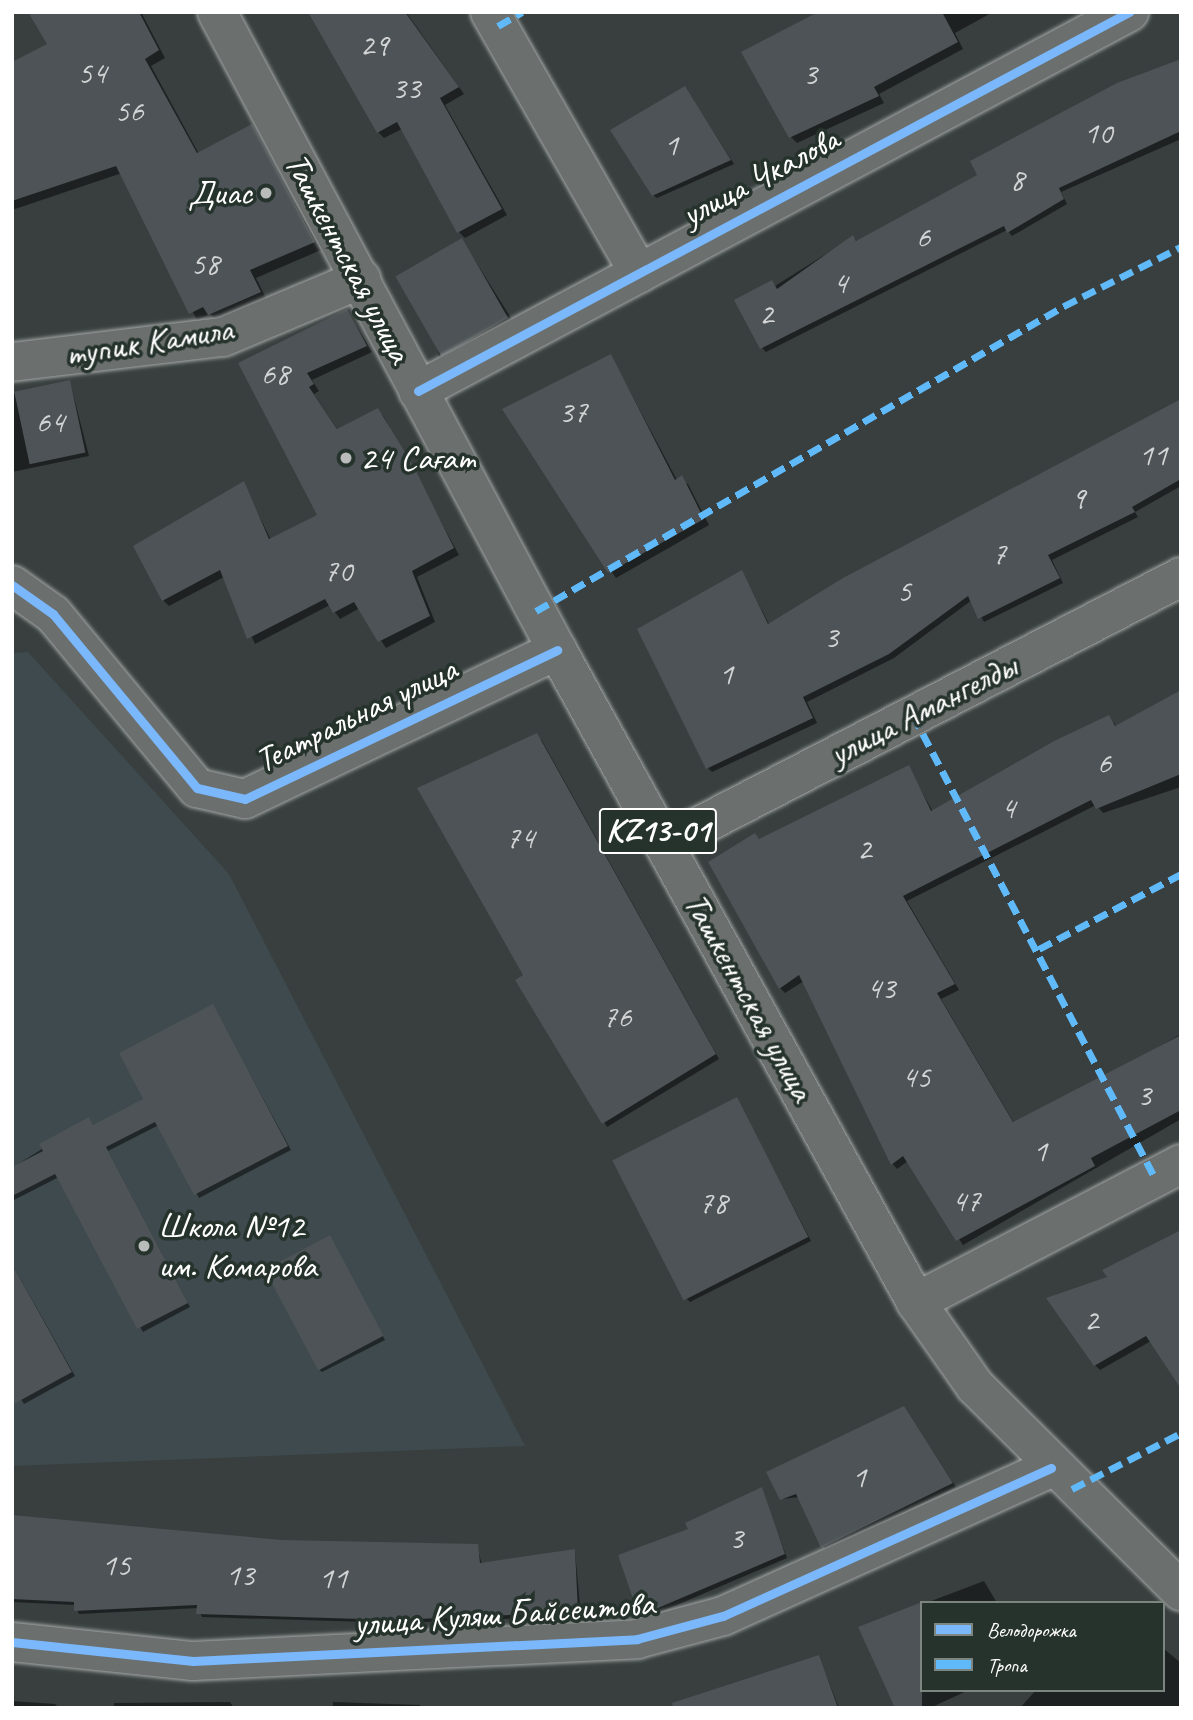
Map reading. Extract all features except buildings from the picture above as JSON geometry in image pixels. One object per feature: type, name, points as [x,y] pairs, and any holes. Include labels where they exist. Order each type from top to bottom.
[{"type":"street","name":"Ташкентская улица","points":[[217,12],[556,650],[916,1302],[975,1386],[1051,1468],[1181,1591]]},
{"type":"street","points":[[490,12],[639,273]]},
{"type":"street","name":"улица Чкалова","points":[[418,391],[1129,12]]},
{"type":"street","name":"тупик Камила","points":[[12,362],[223,337],[361,279]]},
{"type":"street","name":"улица Амангелды","points":[[665,844],[1181,577]]},
{"type":"street","name":"Театральная улица","points":[[12,584],[53,614],[197,788],[245,799],[556,650]]},
{"type":"street","points":[[916,1302],[1181,1164]]},
{"type":"street","name":"улица Куляш Байсеитова","points":[[12,1642],[193,1661],[637,1639],[723,1616],[1051,1468]]},
{"type":"shaded area","points":[[28,652],[229,874],[525,1446],[12,1466],[12,653]]},
{"type":"marked path","points":[[498,26],[522,12]]},
{"type":"marked path","points":[[536,611],[1064,306],[1181,247]]},
{"type":"marked path","points":[[913,715],[1155,1178]]},
{"type":"marked path","points":[[1039,949],[1181,874]]},
{"type":"marked path","points":[[1072,1489],[1181,1433]]},
{"type":"cycle path","points":[[418,391],[1129,12]]},
{"type":"cycle path","points":[[12,585],[53,614],[197,788],[245,799],[557,650]]},
{"type":"cycle path","points":[[12,1642],[193,1661],[637,1639],[723,1616],[1051,1468]]},
{"type":"place","name":"Диас","points":[[266,193]]},
{"type":"place","name":"24 Сағат","points":[[346,458]]},
{"type":"place","name":"Школа №12 им. Комарова","points":[[144,1246]]}]
